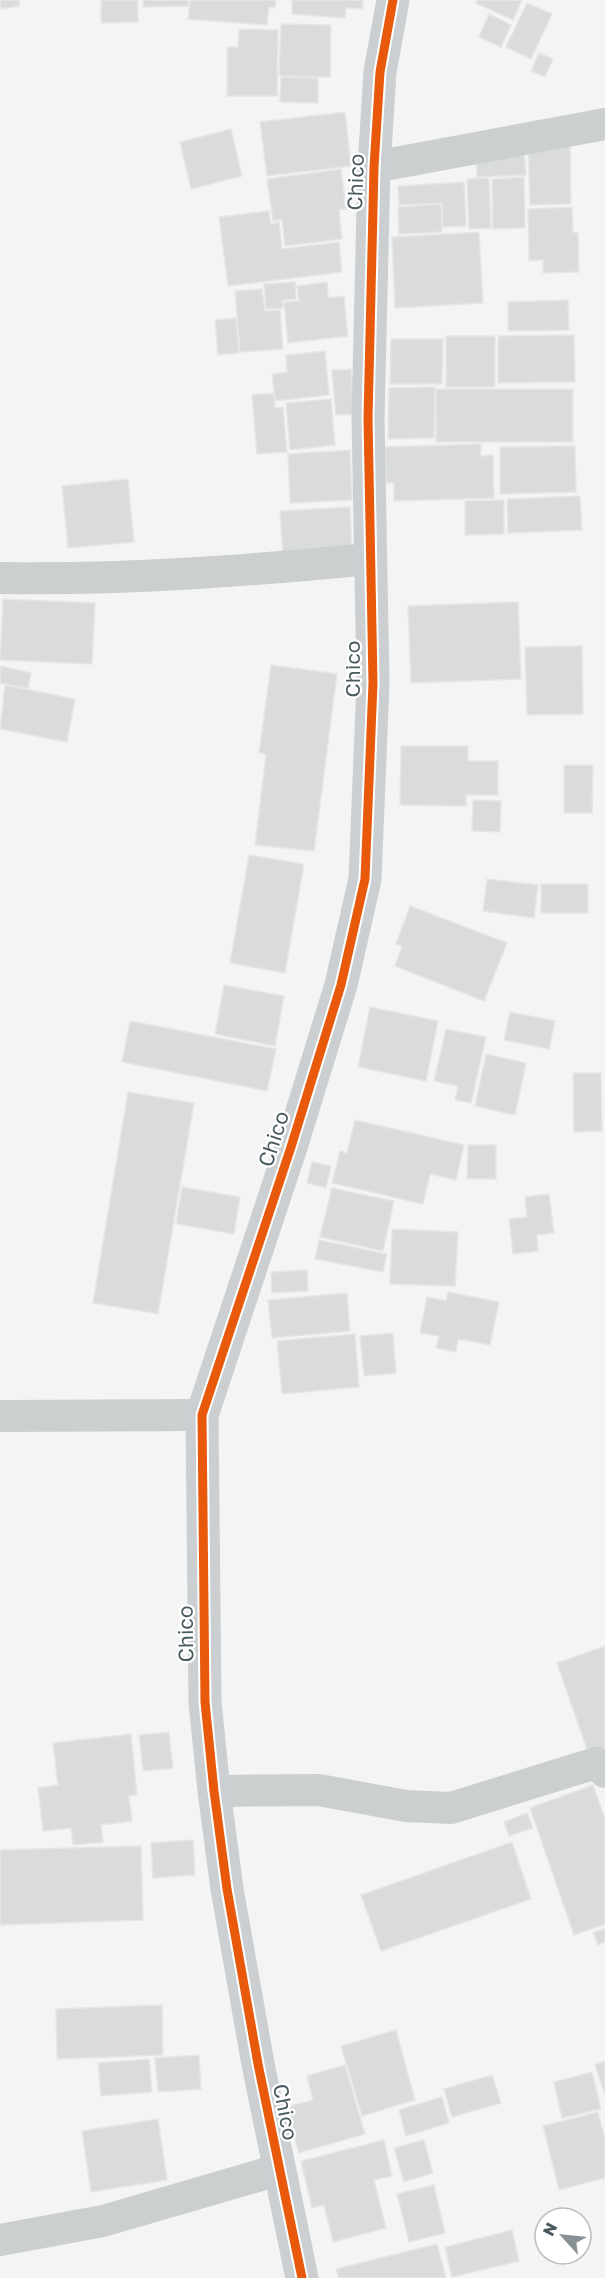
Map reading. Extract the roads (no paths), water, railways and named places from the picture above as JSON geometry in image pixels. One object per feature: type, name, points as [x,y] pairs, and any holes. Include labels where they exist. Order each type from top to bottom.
[{"type":"street","name":"Chico","points":[[302,2278],[278,2170],[227,1889],[214,1791],[205,1702],[202,1415],[291,1148],[334,1007],[364,879],[373,683],[368,418],[374,167],[380,72],[393,0]]},
{"type":"street","points":[[374,167],[605,124]]},
{"type":"street","points":[[0,578],[75,579],[230,572],[370,559]]},
{"type":"street","points":[[0,1416],[202,1415]]},
{"type":"street","points":[[214,1791],[319,1790],[406,1806],[451,1808],[596,1763],[605,1772]]},
{"type":"street","points":[[0,2240],[102,2221],[278,2170]]}]
